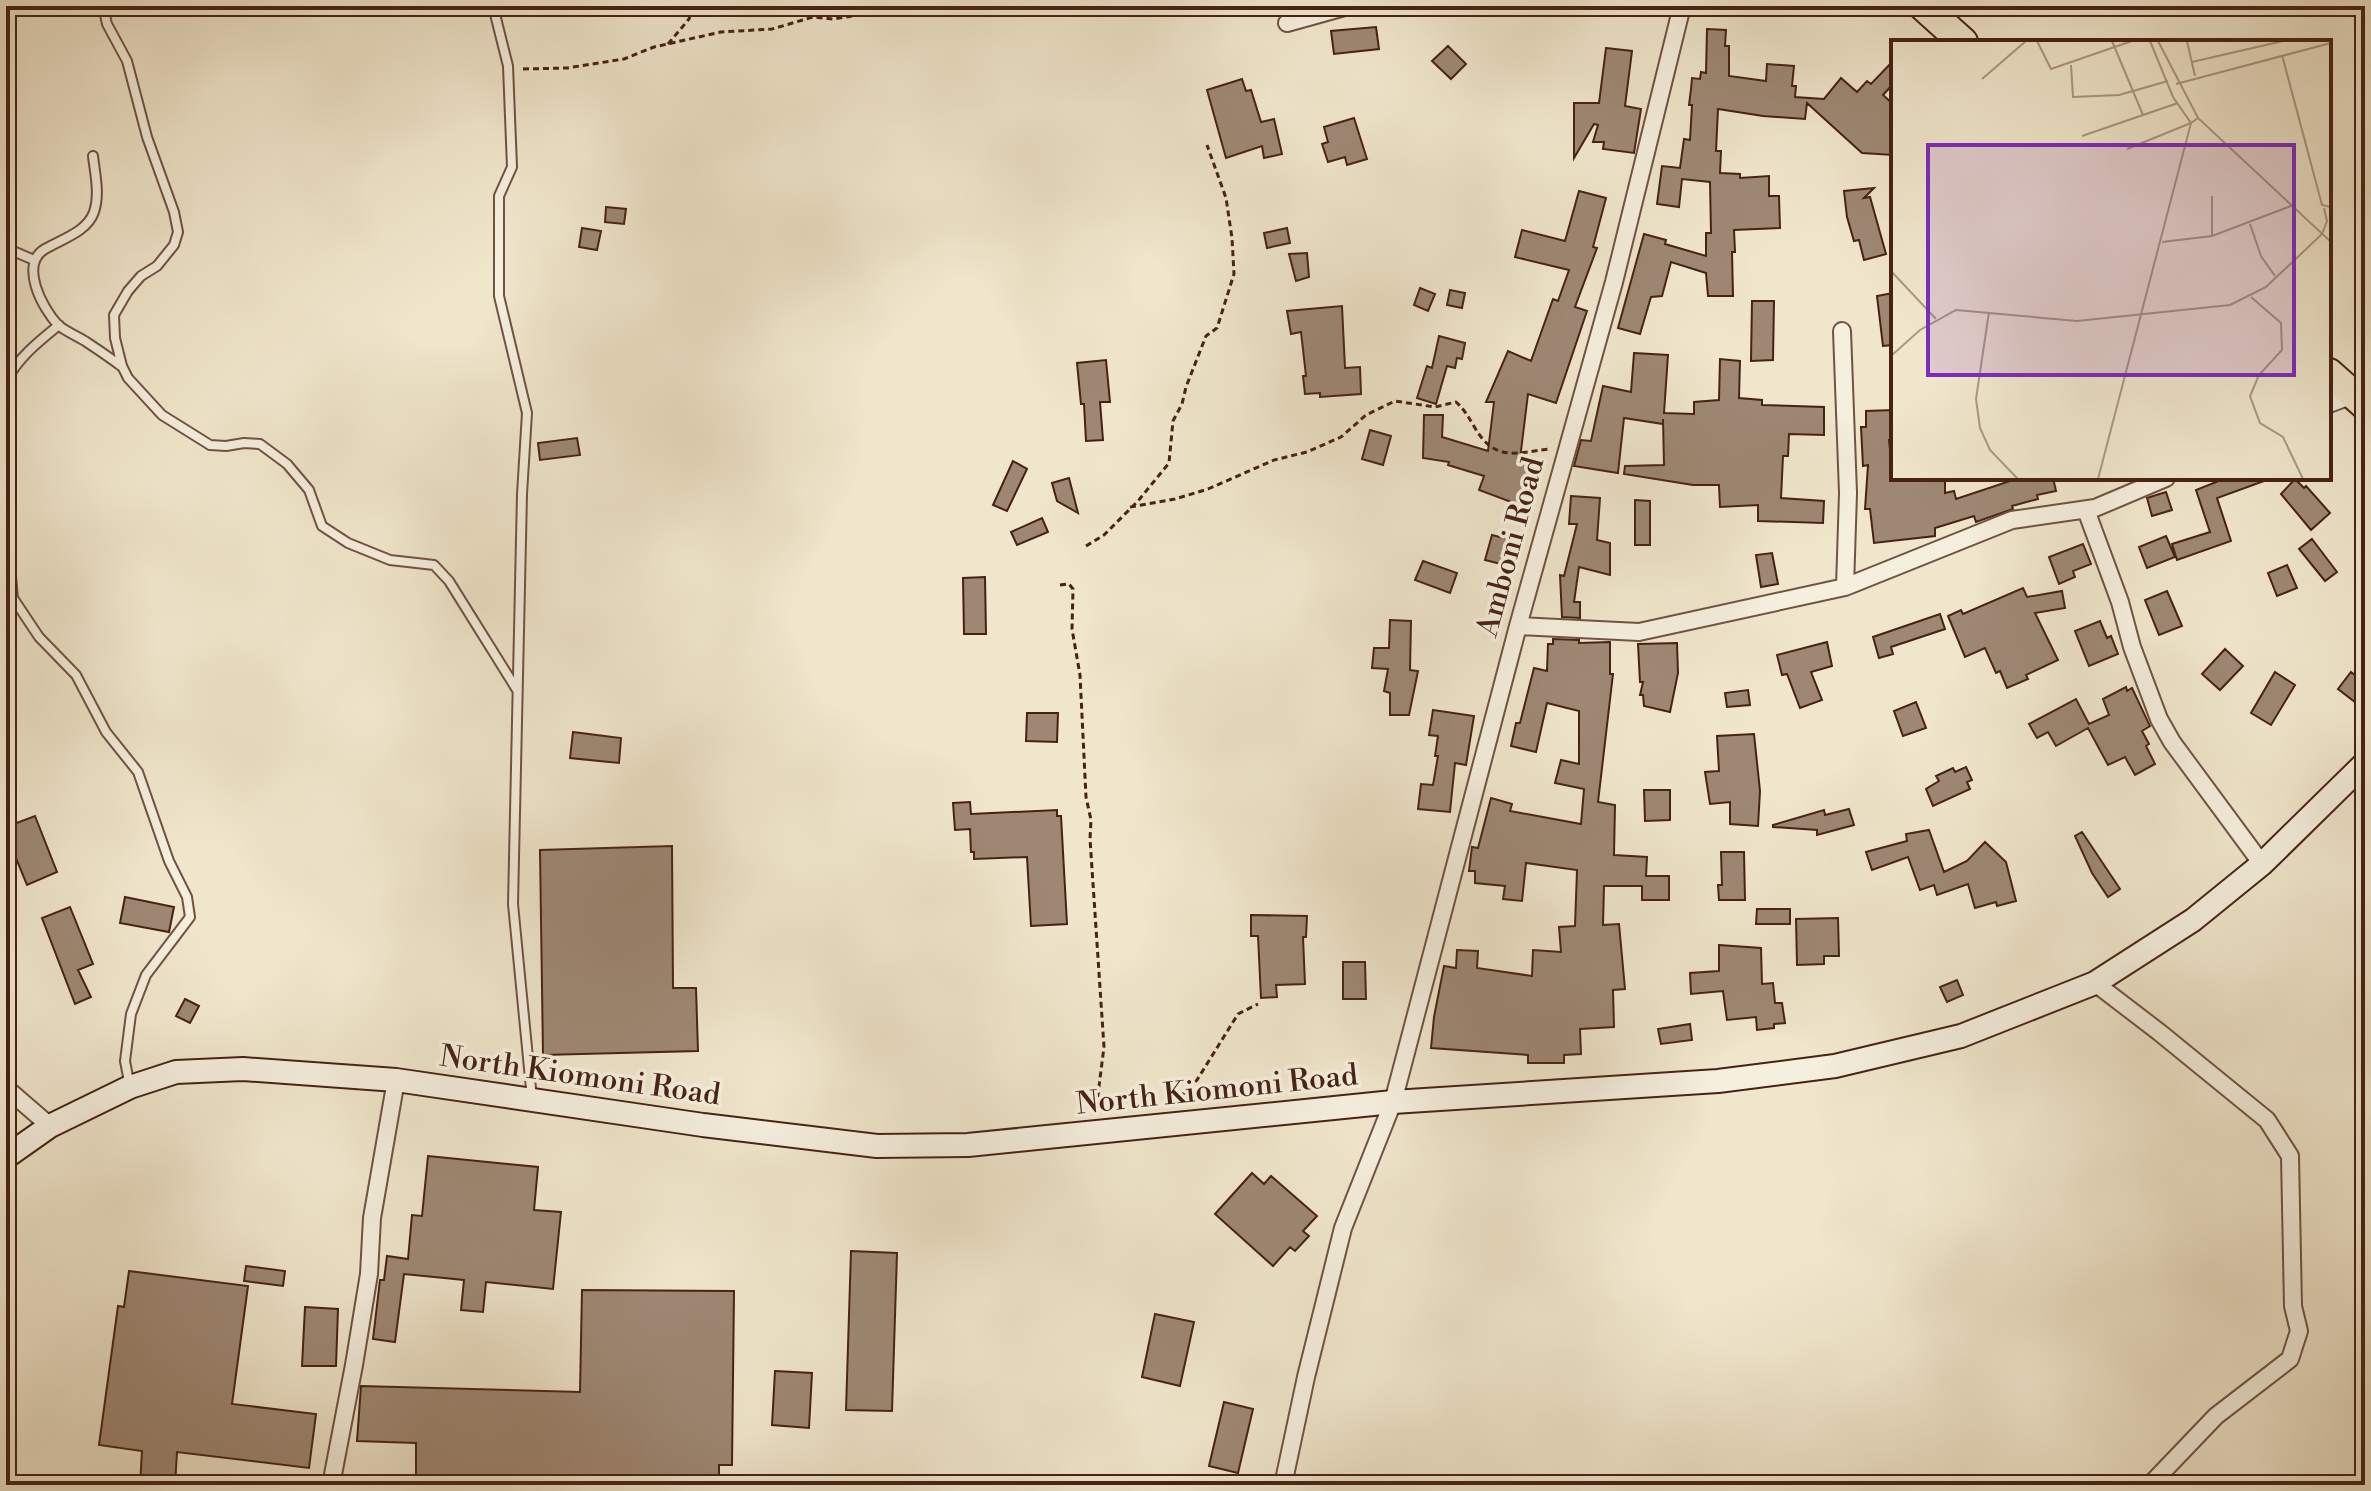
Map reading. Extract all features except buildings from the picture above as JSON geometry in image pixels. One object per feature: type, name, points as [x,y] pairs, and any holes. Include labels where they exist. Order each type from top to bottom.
[{"type":"highway","points":[[1923,6],[1961,40]]},
{"type":"highway","points":[[2331,376],[2349,401]]},
{"type":"main road","name":"North Kiomoni Road","points":[[6,1157],[50,1126],[130,1087],[176,1072],[243,1069],[396,1080],[703,1125],[877,1146],[968,1145],[1393,1102],[1718,1081],[1835,1066],[1961,1036],[2095,983],[2193,920],[2262,864],[2365,763]]},
{"type":"street","points":[[1287,23],[1348,6]]},
{"type":"street","name":"Amboni Road","points":[[1283,1485],[1343,1228],[1393,1102],[1518,626],[1614,282],[1682,6]]},
{"type":"street","points":[[1842,331],[1848,493],[1845,587]]},
{"type":"street","points":[[1518,626],[1639,632],[1845,587],[2012,520],[2095,508],[2161,480]]},
{"type":"street","points":[[2086,510],[2159,719],[2172,742],[2262,864]]},
{"type":"street","points":[[2095,983],[2267,1120],[2290,1156],[2293,1306],[2299,1331],[2290,1359],[2216,1416],[2150,1485]]},
{"type":"street","points":[[331,1485],[357,1350],[369,1274],[372,1218],[396,1080]]},
{"type":"street","points":[[6,1088],[50,1126]]},
{"type":"lane","points":[[103,6],[107,24],[127,61],[147,137],[174,212],[178,232],[174,245],[157,266],[141,276],[128,291],[114,315],[115,338],[128,378],[162,415],[210,445],[260,444],[287,464],[309,490],[322,526],[348,543],[390,560],[434,565],[449,581],[518,691]]},
{"type":"lane","points":[[493,6],[508,66],[512,167],[499,196],[499,296],[527,413],[522,494],[513,904],[532,1100]]},
{"type":"lane","points":[[93,156],[97,188],[94,214],[80,230],[63,242],[43,250],[34,260],[32,274],[43,302],[59,325],[122,366]]},
{"type":"lane","points":[[6,248],[34,260]]},
{"type":"lane","points":[[6,381],[15,365],[59,325]]},
{"type":"lane","points":[[6,448],[10,469],[7,533],[13,598],[39,637],[76,675],[106,732],[138,772],[169,861],[187,897],[190,917],[146,975],[131,1014],[125,1061],[130,1087]]},
{"type":"path","points":[[668,44],[689,19],[693,6]]},
{"type":"path","points":[[508,66],[567,68],[624,59],[654,47],[721,32],[772,29],[813,17],[833,19],[865,14],[873,6]]},
{"type":"path","points":[[1086,546],[1104,535],[1138,501],[1169,463],[1173,421],[1206,336],[1217,328],[1234,274],[1226,198],[1207,145]]},
{"type":"path","points":[[1130,507],[1208,489],[1274,460],[1307,452],[1341,437],[1366,415],[1395,401],[1435,407],[1456,402],[1467,413],[1488,446],[1502,453],[1568,446]]},
{"type":"path","points":[[1060,585],[1069,584],[1073,589],[1072,629],[1080,675],[1086,797],[1091,820],[1104,1047],[1094,1133]]},
{"type":"path","points":[[1153,1127],[1197,1080],[1238,1014],[1258,1004]]}]
